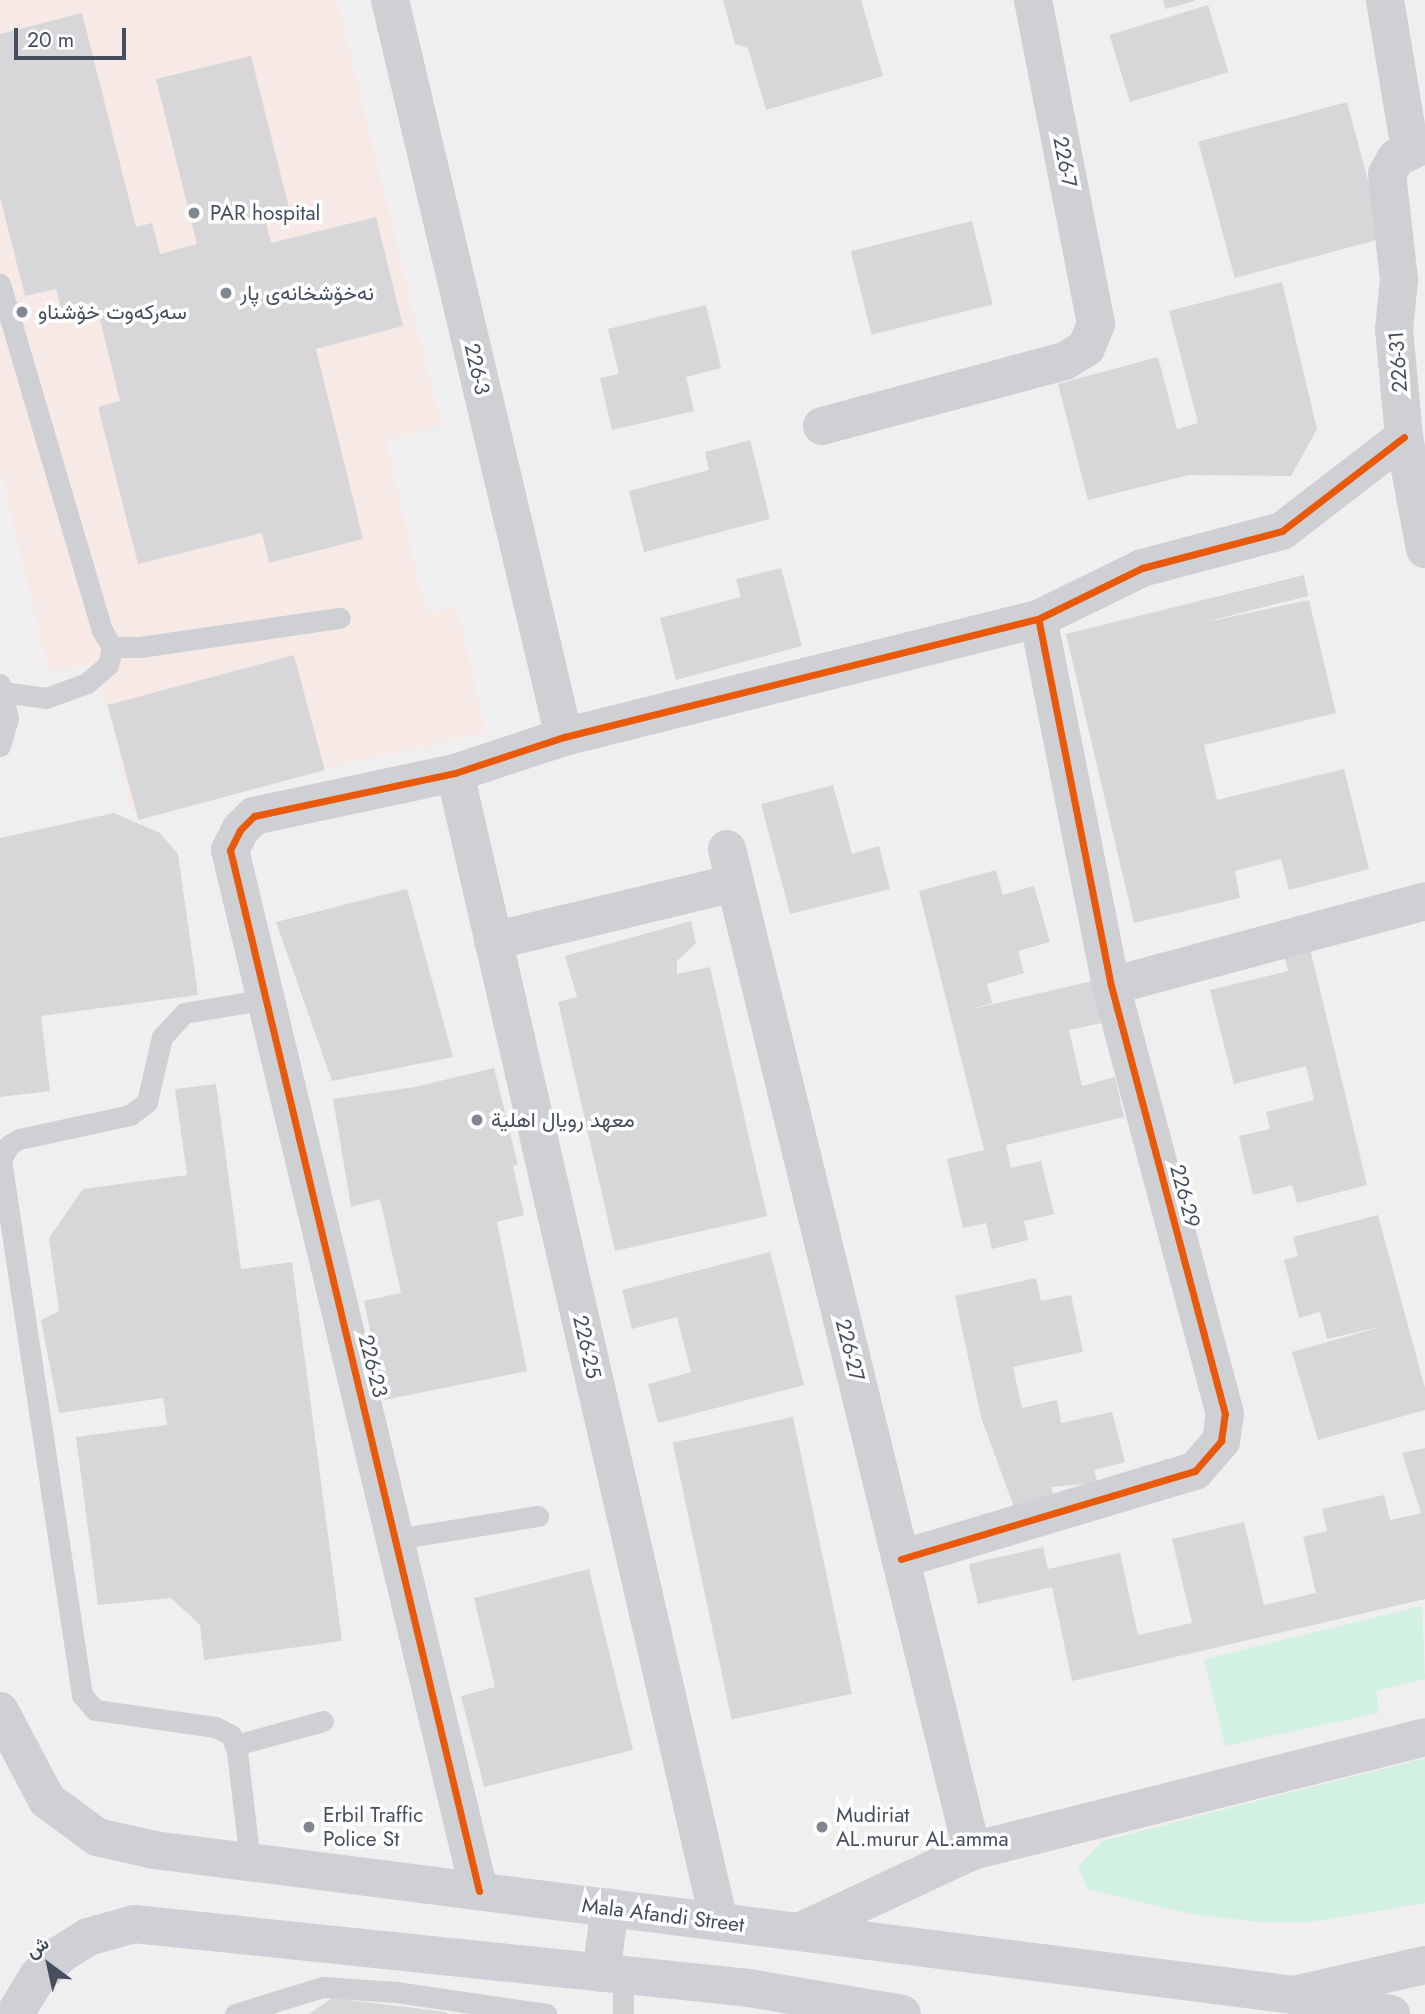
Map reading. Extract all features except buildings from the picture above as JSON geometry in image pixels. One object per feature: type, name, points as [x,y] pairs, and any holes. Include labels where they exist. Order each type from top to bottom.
[{"type":"main road","name":"Mala Afandi Street","points":[[0,1711],[38,1787],[84,1831],[154,1850],[1294,1995],[1391,2014]]},
{"type":"main road","points":[[610,1908],[612,1974]]},
{"type":"main road","points":[[15,2014],[38,1976],[61,1954],[88,1937],[134,1924],[749,1988],[902,2014]]},
{"type":"street","name":"226-3","points":[[390,0],[564,737]]},
{"type":"street","name":"226-7","points":[[822,426],[1065,361],[1086,348],[1096,324],[1033,0]]},
{"type":"street","name":"226-31","points":[[1385,0],[1408,156],[1394,329],[1404,437],[1425,548]]},
{"type":"street","points":[[455,773],[564,737],[1038,620],[1142,568],[1282,531],[1404,437]]},
{"type":"street","name":"226-29","points":[[901,1559],[1195,1471],[1221,1441],[1225,1414],[1111,986],[1038,620]]},
{"type":"street","name":"226-23","points":[[455,773],[254,816],[240,830],[230,850],[478,1891]]},
{"type":"street","name":"226-25","points":[[455,773],[719,1922]]},
{"type":"street","name":"226-27","points":[[494,941],[731,866],[972,1851]]},
{"type":"street","points":[[1111,986],[1425,901]]},
{"type":"street","points":[[799,1932],[972,1851],[1425,1737]]},
{"type":"street","points":[[1294,1995],[1425,1965]]},
{"type":"lane","points":[[0,284],[102,630],[112,647],[108,666],[87,683],[46,698],[1,688],[8,731],[0,746]]},
{"type":"lane","points":[[112,647],[140,647],[340,618]]},
{"type":"lane","points":[[250,1862],[236,1745],[226,1731],[215,1727],[95,1710],[83,1700],[1,1160],[9,1145],[19,1139],[130,1115],[147,1101],[162,1037],[172,1021],[184,1013],[266,999]]},
{"type":"lane","points":[[396,1539],[538,1516]]},
{"type":"lane","points":[[236,1745],[323,1721]]},
{"type":"lane","points":[[612,1974],[623,2014]]},
{"type":"lane","points":[[235,2014],[323,1987],[396,1992],[546,2014]]},
{"type":"shaded area","name":"PAR hospital","points":[[0,0],[337,0],[441,425],[386,441],[426,613],[457,608],[486,733],[132,811],[97,664],[49,672],[0,469]]},
{"type":"green space","points":[[1422,1606],[1425,1679],[1376,1691],[1379,1713],[1225,1746],[1204,1659]]},
{"type":"green space","points":[[1425,1758],[1425,1903],[1310,1922],[1259,1922],[1192,1914],[1087,1889],[1078,1866],[1102,1841]]},
{"type":"cycle path","points":[[479,1891],[230,850],[240,830],[254,816],[455,773],[564,737],[1038,619],[1142,568],[1282,531],[1404,437]]},
{"type":"cycle path","points":[[901,1559],[1195,1471],[1221,1441],[1225,1414],[1111,986],[1038,619]]},
{"type":"place","name":"PAR hospital","points":[[194,213]]},
{"type":"place","name":"نەخۆشخانەی پار","points":[[226,293]]},
{"type":"place","name":"سەرکەوت خۆشناو","points":[[22,312]]},
{"type":"place","name":"معهد رويال اهلية","points":[[477,1120]]},
{"type":"place","name":"Erbil Traffic Police St","points":[[309,1827]]},
{"type":"place","name":"Mudiriat AL.murur AL.amma","points":[[822,1827]]}]
